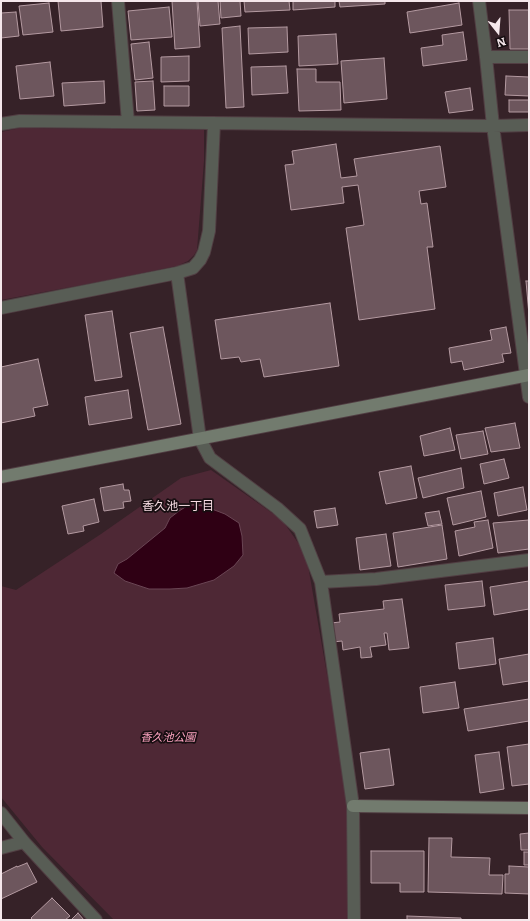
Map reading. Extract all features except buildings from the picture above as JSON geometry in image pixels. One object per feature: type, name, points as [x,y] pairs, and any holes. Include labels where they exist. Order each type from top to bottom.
[{"type":"street","points":[[118,1],[128,122]]},
{"type":"street","points":[[479,1],[493,126],[528,376],[529,397]]},
{"type":"street","points":[[486,57],[529,57]]},
{"type":"street","points":[[1,124],[20,121],[493,126],[529,125]]},
{"type":"street","points":[[1,308],[177,273],[193,268],[200,260],[204,252],[209,231],[214,123]]},
{"type":"street","points":[[177,273],[200,439],[210,458],[277,508],[300,529],[321,582],[353,806],[354,920]]},
{"type":"street","points":[[1,477],[528,376]]},
{"type":"street","points":[[321,582],[376,579],[529,560]]},
{"type":"street","points":[[353,806],[529,808]]},
{"type":"street","points":[[1,812],[24,842],[96,920]]},
{"type":"street","points":[[1,848],[24,842]]},
{"type":"green space","points":[[20,128],[204,130],[204,161],[197,250],[194,255],[188,261],[177,266],[1,300],[1,132]]},
{"type":"green space","name":"香久池公園","points":[[211,470],[282,520],[306,554],[347,789],[349,920],[114,920],[42,847],[1,797],[1,586],[16,590],[101,534],[181,478]]},
{"type":"shaded area","points":[[187,506],[204,506],[225,514],[239,523],[242,536],[243,555],[234,566],[214,580],[187,588],[170,589],[149,589],[125,581],[114,573],[118,564],[127,559],[165,528],[170,518]]},
{"type":"district","name":"香久池一丁目","points":[[178,506]]}]
